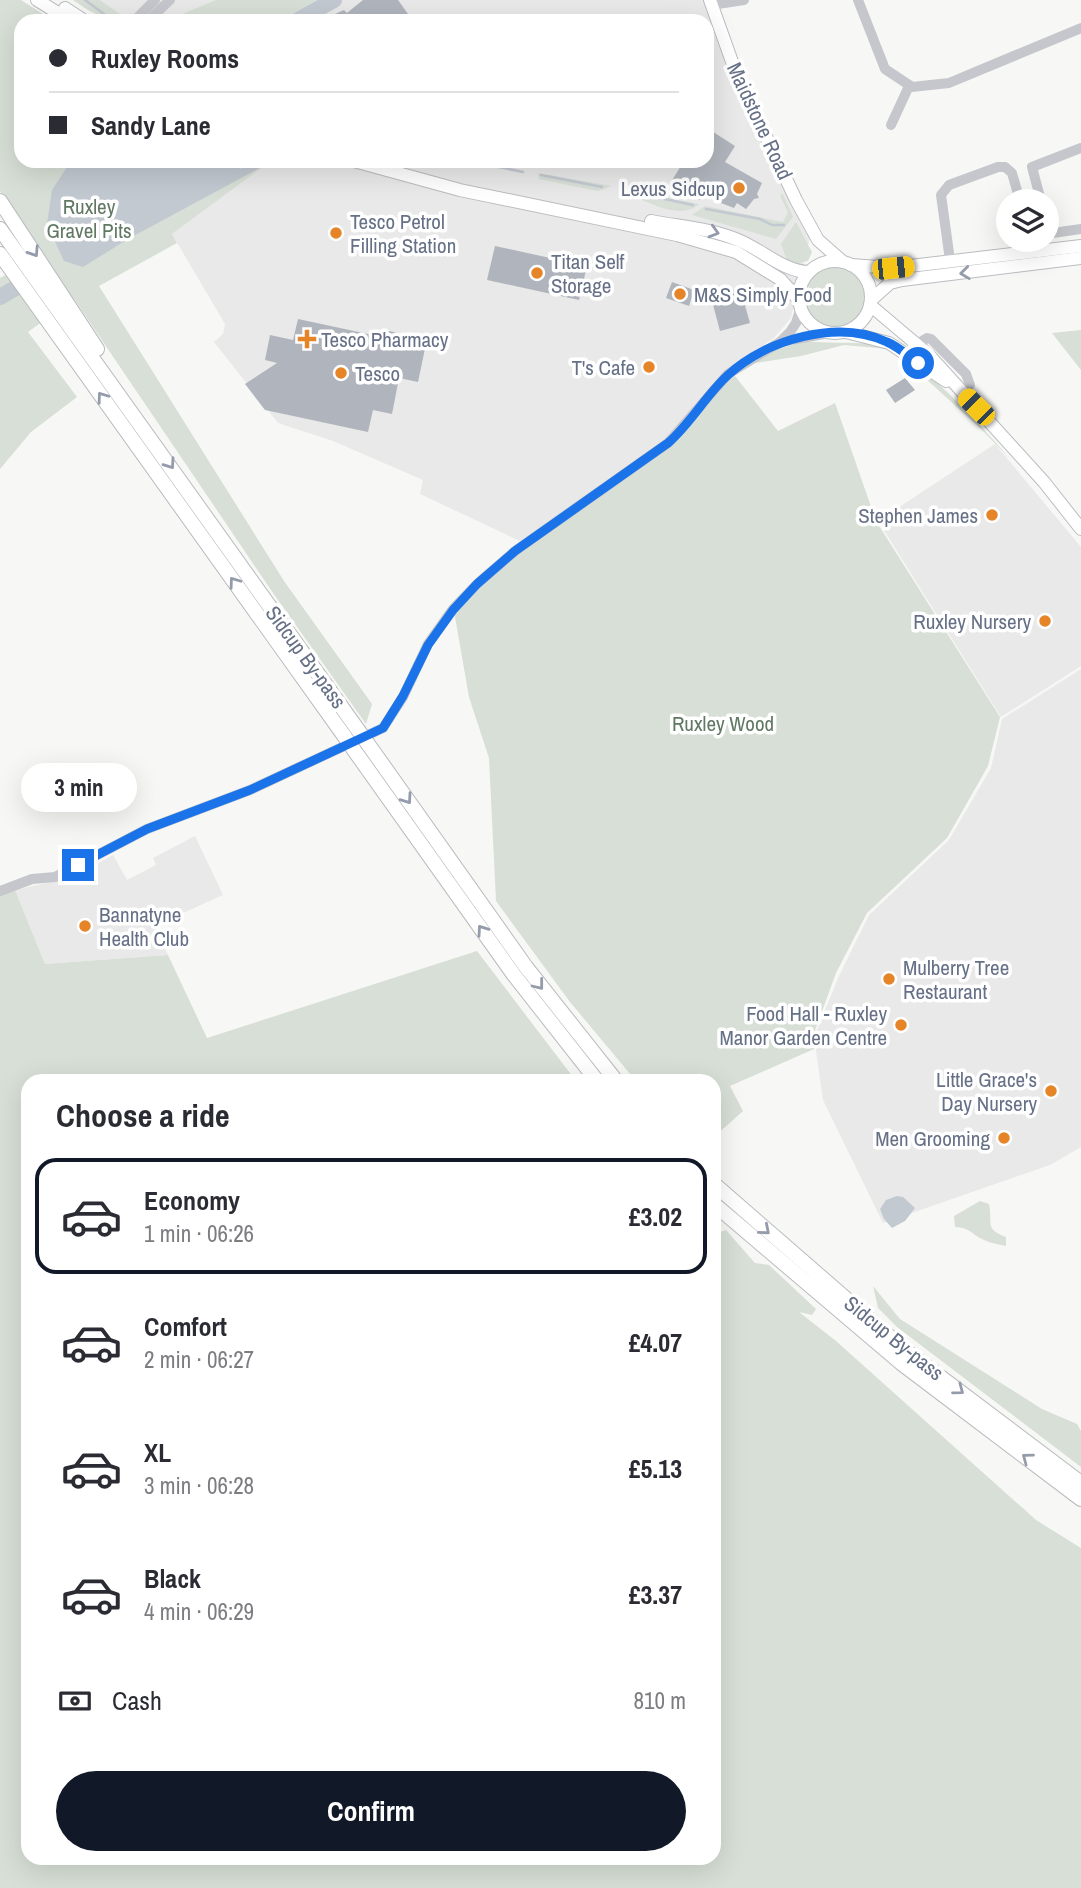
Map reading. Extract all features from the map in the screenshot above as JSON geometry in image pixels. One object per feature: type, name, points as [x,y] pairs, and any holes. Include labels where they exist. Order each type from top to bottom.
[{"type":"highway","points":[[0,201],[57,310]]},
{"type":"highway","name":"Sidcup By-pass","points":[[0,229],[361,747],[526,967],[611,1074]]},
{"type":"highway","name":"Sidcup By-pass","points":[[0,254],[57,310],[142,425],[351,733]]},
{"type":"highway","points":[[0,266],[57,310]]},
{"type":"highway","name":"Sidcup By-pass","points":[[361,747],[514,975],[592,1074]]},
{"type":"highway","name":"Sidcup By-pass","points":[[721,1190],[906,1351],[1081,1483]]},
{"type":"highway","name":"Sidcup By-pass","points":[[721,1211],[901,1363],[1081,1499]]},
{"type":"main road","points":[[37,0],[60,14]]},
{"type":"main road","points":[[56,0],[77,14]]},
{"type":"main road","name":"Maidstone Road","points":[[710,3],[736,73],[818,240],[847,263]]},
{"type":"main road","points":[[392,168],[522,199],[546,208],[677,230],[714,231],[738,240],[790,268],[809,271],[829,261],[893,268],[1026,255],[1081,246]]},
{"type":"main road","points":[[404,172],[422,176],[427,182],[635,218],[641,223],[677,230],[736,251],[780,279],[815,328],[829,333],[846,332],[889,342],[953,384]]},
{"type":"main road","points":[[799,304],[809,271],[817,256],[818,240]]},
{"type":"main road","points":[[846,332],[863,321],[871,302],[890,283],[1081,258]]},
{"type":"main road","points":[[847,263],[867,279],[871,302],[917,344],[1044,482],[1081,529]]},
{"type":"street","points":[[141,14],[155,0]]},
{"type":"street","points":[[155,14],[170,0]]},
{"type":"street","points":[[710,3],[744,0]]},
{"type":"street","points":[[858,0],[885,69],[909,86],[949,83],[1081,28]]},
{"type":"street","points":[[891,125],[909,86]]},
{"type":"street","points":[[1037,189],[1031,171],[1033,165],[1081,148]]},
{"type":"street","points":[[949,253],[941,195],[946,187],[998,167],[1005,167],[1012,173],[1017,189]]},
{"type":"street","points":[[1059,232],[1081,229]]},
{"type":"street","points":[[0,891],[32,879],[55,877],[147,829],[250,790],[383,728],[403,696],[428,645],[453,610],[477,584],[515,551],[653,456],[682,430],[728,374],[780,342],[795,326],[799,304]]},
{"type":"street","points":[[780,342],[829,333]]},
{"type":"street","points":[[917,344],[927,338],[931,339],[966,374],[970,385],[963,394]]},
{"type":"shaded area","points":[[100,0],[703,0],[709,14],[120,14]]},
{"type":"shaded area","points":[[714,24],[810,237],[791,318],[774,338],[729,368],[682,430],[584,502],[520,541],[420,494],[423,480],[333,441],[278,423],[214,342],[223,334],[225,324],[172,234],[262,168],[714,168]]},
{"type":"shaded area","points":[[66,168],[260,168],[128,239],[83,267],[64,261],[47,224],[52,190]]},
{"type":"shaded area","points":[[995,444],[1081,547],[1081,666],[1001,717],[878,521]]},
{"type":"shaded area","points":[[1081,669],[1081,1147],[1050,1165],[883,1223],[823,1100],[814,1037],[839,976],[869,915],[949,840],[991,768],[1002,719]]},
{"type":"shaded area","points":[[195,836],[223,895],[163,922],[157,931],[168,955],[45,964],[15,890],[73,877],[113,855],[127,880],[156,865],[153,858]]},
{"type":"shaded area","points":[[903,1197],[915,1208],[905,1221],[892,1228],[880,1209],[886,1200]]},
{"type":"green space","name":"Ruxley Gravel Pits","points":[[0,0],[21,0],[43,14],[14,14],[14,168],[262,168],[172,234],[177,243],[99,286],[284,581],[372,704],[366,724],[273,593],[74,299],[28,332],[77,397],[31,432],[0,469],[0,278],[43,254],[0,191]]},
{"type":"green space","points":[[73,0],[100,0],[120,14],[96,14]]},
{"type":"green space","points":[[216,0],[316,0],[291,14],[182,14]]},
{"type":"green space","points":[[538,173],[612,186],[598,191],[539,179]]},
{"type":"green space","points":[[635,192],[699,204],[685,211],[670,210],[639,199]]},
{"type":"green space","points":[[783,194],[793,217],[776,239],[692,215],[705,206],[783,222],[788,213],[780,195]]},
{"type":"green space","points":[[796,222],[812,252],[808,261],[796,264],[787,260],[781,244]]},
{"type":"green space","points":[[835,267],[847,269],[857,276],[864,286],[864,310],[857,320],[847,327],[835,329],[823,327],[813,320],[806,310],[804,298],[806,286],[813,276],[823,269]]},
{"type":"green space","points":[[1081,330],[1081,370],[1052,333]]},
{"type":"green space","points":[[807,341],[858,343],[888,349],[844,345],[801,356],[755,363],[777,349]]},
{"type":"green space","points":[[891,351],[904,357],[937,383],[1013,462],[981,429],[915,369]]},
{"type":"green space","name":"Ruxley Wood","points":[[735,376],[778,431],[835,403],[876,521],[1000,717],[988,766],[947,838],[867,913],[836,973],[813,1036],[814,1049],[730,1086],[743,1111],[721,1131],[721,1074],[630,1074],[570,1002],[496,901],[489,758],[469,697],[454,611],[516,552],[653,456]]},
{"type":"green space","points":[[15,890],[45,964],[168,955],[207,1038],[477,951],[571,1074],[21,1074],[21,1865],[721,1865],[721,1232],[726,1230],[755,1263],[769,1265],[816,1309],[812,1315],[799,1312],[836,1341],[1036,1520],[1081,1548],[1081,1888],[0,1888],[0,895]]},
{"type":"green space","points":[[980,1201],[989,1204],[992,1228],[1006,1237],[1006,1246],[988,1242],[968,1230],[955,1227],[954,1216]]},
{"type":"green space","points":[[873,1286],[900,1319],[1042,1409],[1077,1424],[1081,1431],[1081,1467],[897,1327],[878,1308]]},
{"type":"building","points":[[363,0],[398,0],[408,14],[335,14],[344,10],[347,13]]},
{"type":"building","points":[[714,132],[735,146],[725,162],[762,183],[757,194],[759,198],[754,199],[746,209],[737,203],[734,208],[721,203],[720,196],[708,188],[700,200],[671,182],[680,168],[714,168]]},
{"type":"building","name":"Titan Self Storage","points":[[495,246],[587,266],[579,300],[487,280]]},
{"type":"building","name":"M&S Simply Food","points":[[672,282],[694,290],[689,306],[666,298]]},
{"type":"building","points":[[740,288],[750,323],[720,331],[712,301],[717,300],[716,294]]},
{"type":"building","name":"Tesco","points":[[298,319],[382,337],[384,330],[427,339],[418,382],[399,378],[392,414],[373,410],[368,432],[265,410],[245,384],[277,363],[265,360],[270,335],[293,340]]},
{"type":"building","points":[[905,378],[915,390],[895,403],[886,390]]},
{"type":"waterway","points":[[85,0],[104,14]]},
{"type":"waterway","points":[[309,14],[334,0]]},
{"type":"waterway","points":[[504,168],[523,172]]},
{"type":"waterway","points":[[541,175],[602,187]]},
{"type":"waterway","points":[[641,194],[693,205]]},
{"type":"waterway","points":[[706,209],[760,219],[772,225],[784,225]]},
{"type":"waterway","points":[[0,297],[34,277]]},
{"type":"place","name":"Lexus Sidcup","points":[[739,188]]},
{"type":"place","name":"Tesco Petrol Filling Station","points":[[336,233]]},
{"type":"place","name":"Titan Self Storage","points":[[537,273]]},
{"type":"place","name":"M&S Simply Food","points":[[680,294]]},
{"type":"place","name":"Tesco Pharmacy","points":[[307,339]]},
{"type":"place","name":"T's Cafe","points":[[649,367]]},
{"type":"place","name":"Tesco","points":[[341,373]]},
{"type":"place","name":"Stephen James","points":[[992,515]]},
{"type":"place","name":"Ruxley Nursery","points":[[1045,621]]},
{"type":"place","name":"Bannatyne Health Club","points":[[85,926]]},
{"type":"place","name":"Mulberry Tree Restaurant","points":[[889,979]]},
{"type":"place","name":"Food Hall - Ruxley Manor Garden Centre","points":[[901,1025]]},
{"type":"place","name":"Little Grace's Day Nursery","points":[[1051,1091]]},
{"type":"place","name":"Men Grooming","points":[[1004,1138]]},
{"type":"route","points":[[78,865],[147,829],[250,790],[383,728],[403,696],[428,645],[453,610],[477,584],[515,551],[653,456],[682,430],[728,374],[752,358],[780,342],[846,332],[889,342],[918,363]]}]
